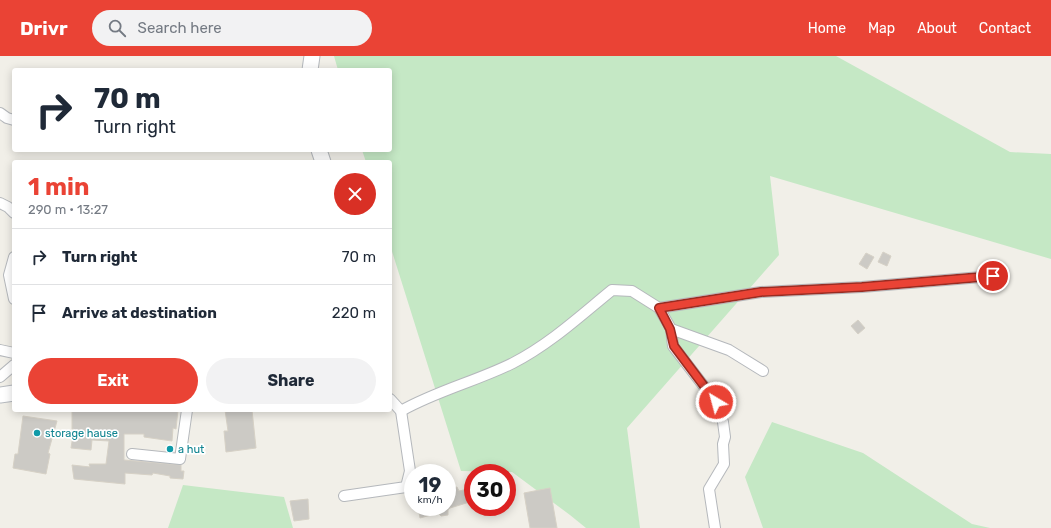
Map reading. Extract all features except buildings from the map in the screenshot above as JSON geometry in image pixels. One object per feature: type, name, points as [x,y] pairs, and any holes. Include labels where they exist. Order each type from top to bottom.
[{"type":"main road","points":[[310,68],[312,56]]},
{"type":"main road","points":[[0,395],[12,393]]},
{"type":"street","points":[[0,112],[7,118],[12,119]]},
{"type":"street","points":[[0,203],[12,211]]},
{"type":"street","points":[[12,261],[5,274],[12,293]]},
{"type":"street","points":[[659,308],[761,292],[862,287],[993,276]]},
{"type":"street","points":[[401,411],[419,401],[490,374],[515,362],[552,340],[612,290],[632,291],[659,308],[670,329],[674,346],[716,402],[724,422],[724,464],[709,489],[715,528]]},
{"type":"street","points":[[670,329],[729,350],[763,371]]},
{"type":"street","points":[[0,350],[12,353]]},
{"type":"street","points":[[0,377],[12,367]]},
{"type":"street","points":[[344,496],[406,487],[410,471],[401,411],[392,401]]},
{"type":"street","points":[[132,454],[180,459],[186,412]]},
{"type":"green space","points":[[334,56],[836,56],[1010,152],[1051,154],[1051,259],[770,176],[779,255],[627,428],[640,528],[586,528],[516,475],[516,464],[464,464],[464,471],[461,471],[392,251],[392,160],[365,160],[363,152],[392,152],[392,68],[337,68]]},
{"type":"green space","points":[[772,422],[863,453],[972,524],[990,528],[763,528],[745,477]]},
{"type":"green space","points":[[183,485],[284,497],[293,528],[168,528]]},
{"type":"place","name":"storage hause","points":[[37,433]]},
{"type":"place","name":"a hut","points":[[170,449]]},
{"type":"route","points":[[716,402],[674,346],[670,329],[659,308],[761,292],[862,287],[993,276]]}]
